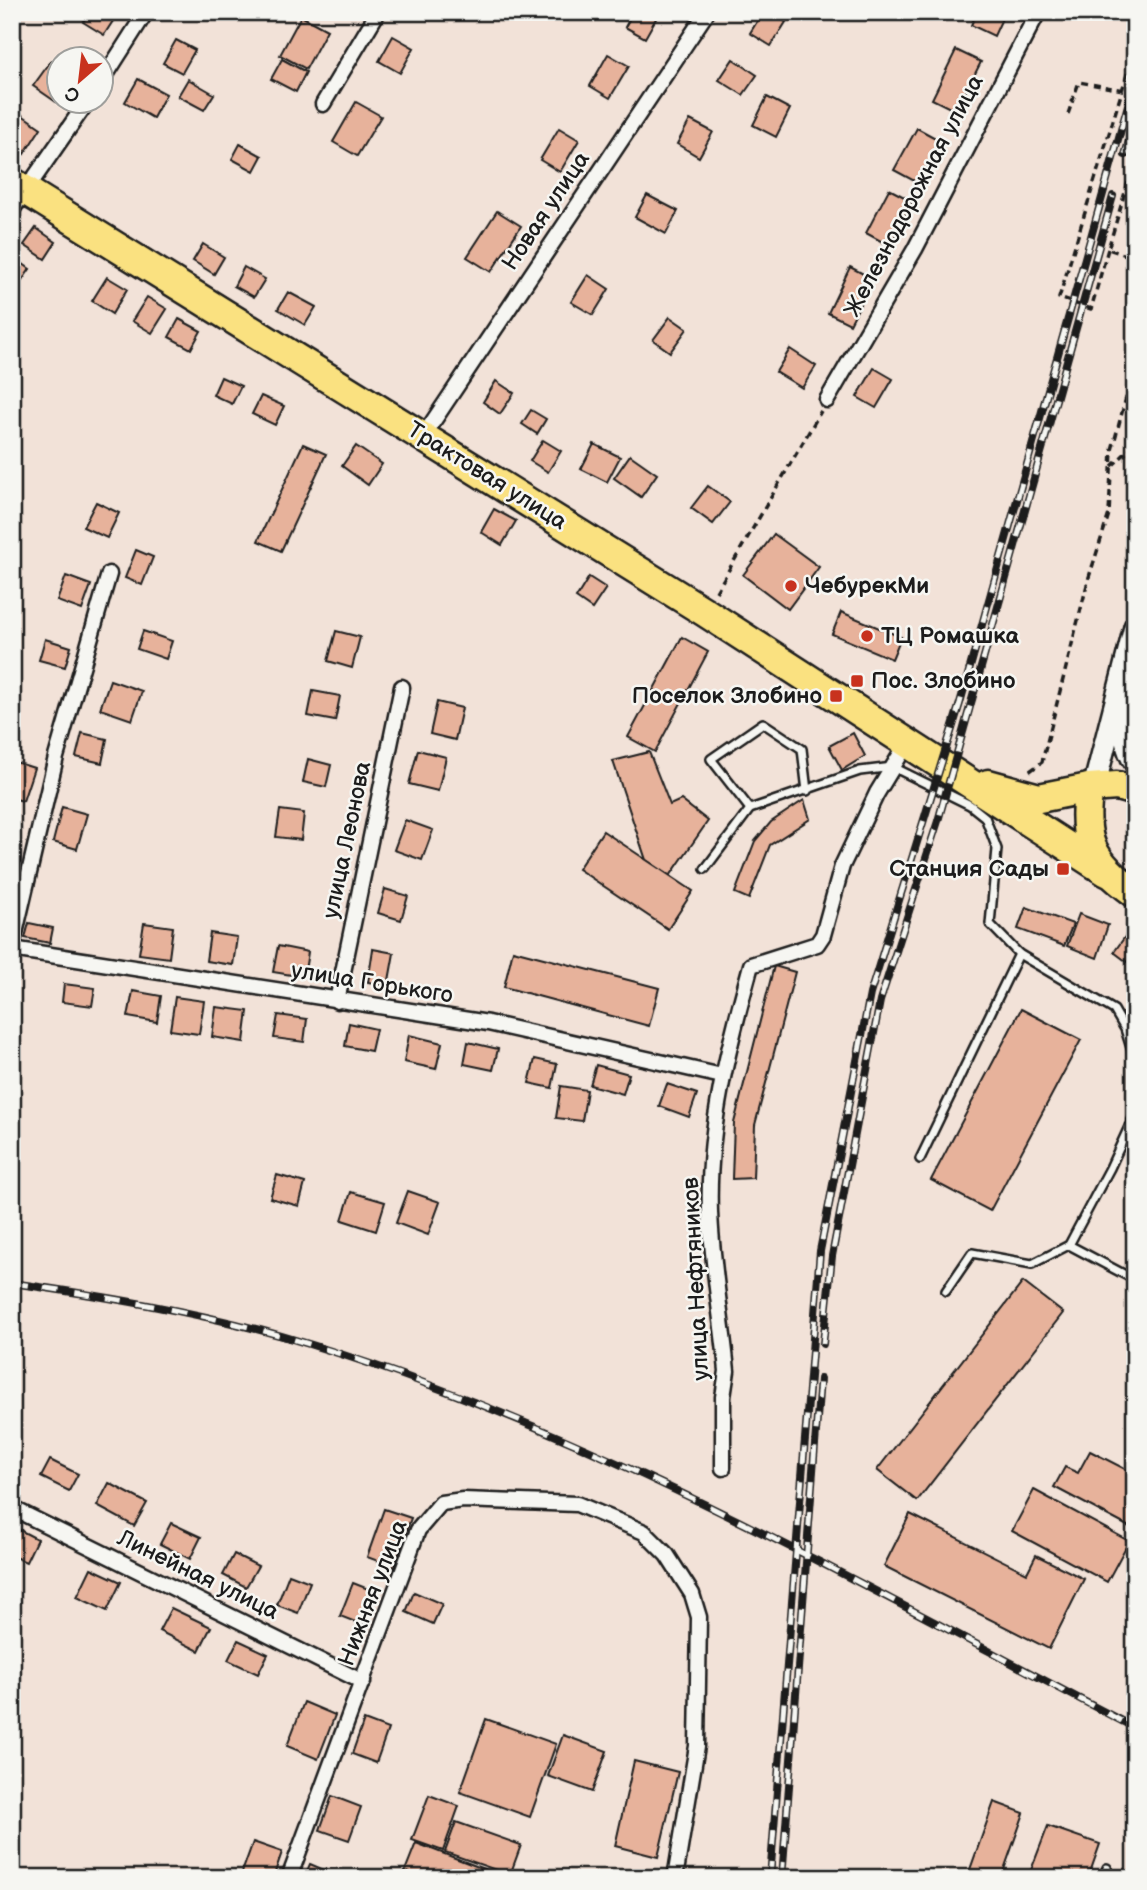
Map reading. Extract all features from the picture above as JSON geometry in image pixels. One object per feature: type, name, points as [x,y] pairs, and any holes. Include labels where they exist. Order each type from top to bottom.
[{"type":"highway","name":"Трактовая улица","points":[[17,194],[424,435],[908,742],[1135,893]]},
{"type":"highway","points":[[958,775],[1039,798],[1117,786],[1135,791]]},
{"type":"highway","points":[[1091,788],[1084,815],[1086,837],[1107,872]]},
{"type":"street","points":[[116,59],[146,12]]},
{"type":"street","points":[[323,104],[378,12]]},
{"type":"street","name":"Новая улица","points":[[424,435],[707,12]]},
{"type":"street","name":"Железнодорожная улица","points":[[827,400],[915,249],[1038,12]]},
{"type":"street","points":[[17,194],[76,116]]},
{"type":"street","points":[[12,948],[56,757],[109,574]]},
{"type":"street","points":[[1091,788],[1135,627]]},
{"type":"street","points":[[1121,677],[1125,732],[1135,762]]},
{"type":"street","name":"улица Леонова","points":[[337,1001],[402,687]]},
{"type":"street","name":"улица Нефтяников","points":[[723,1468],[723,1397],[727,1371],[710,1212],[713,1153],[723,1076],[751,965],[817,944],[823,935],[842,866],[877,793],[908,742]]},
{"type":"street","name":"улица Горького","points":[[12,948],[488,1023],[723,1076]]},
{"type":"street","name":"Нижняя улица","points":[[289,1878],[418,1530],[442,1503],[463,1500],[577,1504],[608,1516],[644,1532],[667,1555],[692,1594],[699,1616],[697,1746],[675,1878]]},
{"type":"street","name":"Линейная улица","points":[[12,1508],[363,1682]]},
{"type":"lane","points":[[750,810],[711,759],[763,723],[802,749],[807,791]]},
{"type":"lane","points":[[705,869],[750,810],[860,771],[893,767],[970,805],[985,817],[997,849],[990,924],[1019,954],[1114,1010],[1125,1029],[1134,1057],[1134,1116],[1110,1168],[1069,1244],[1032,1264],[972,1253],[946,1290]]},
{"type":"lane","points":[[920,1159],[1019,954]]},
{"type":"lane","points":[[1069,1244],[1135,1280]]},
{"type":"lane","points":[[1103,1878],[1107,1868]]},
{"type":"path","points":[[1135,48],[1059,298],[1091,309],[1135,159]]},
{"type":"path","points":[[1068,114],[1079,82],[1123,90]]},
{"type":"path","points":[[1108,249],[1135,258]]},
{"type":"path","points":[[1011,790],[1042,761],[1089,577],[1109,514],[1112,450],[1135,364]]},
{"type":"path","points":[[705,612],[827,400]]},
{"type":"path","points":[[1111,467],[1135,444]]},
{"type":"building","points":[[89,12],[100,12],[113,21],[104,35],[83,22]]},
{"type":"building","points":[[633,12],[658,15],[645,38],[625,27]]},
{"type":"building","points":[[763,12],[771,12],[786,22],[771,46],[750,33]]},
{"type":"building","points":[[977,12],[1005,12],[994,36],[971,25]]},
{"type":"building","points":[[301,16],[327,30],[306,69],[280,55]]},
{"type":"building","points":[[393,36],[414,48],[400,73],[379,61]]},
{"type":"building","points":[[176,40],[195,50],[182,73],[163,63]]},
{"type":"building","points":[[956,50],[981,62],[956,111],[932,99]]},
{"type":"building","points":[[608,54],[629,66],[610,98],[590,86]]},
{"type":"building","points":[[282,59],[306,72],[296,92],[271,79]]},
{"type":"building","points":[[733,59],[757,75],[743,95],[719,80]]},
{"type":"building","points":[[46,68],[46,95],[33,86]]},
{"type":"building","points":[[138,79],[166,94],[153,118],[125,102]]},
{"type":"building","points":[[188,79],[214,94],[204,110],[178,96]]},
{"type":"building","points":[[767,97],[790,109],[776,137],[753,125]]},
{"type":"building","points":[[356,102],[381,116],[357,156],[333,142]]},
{"type":"building","points":[[22,115],[41,128],[24,154],[12,146],[12,129]]},
{"type":"building","points":[[690,120],[713,132],[699,157],[677,144]]},
{"type":"building","points":[[559,128],[579,140],[560,172],[540,160]]},
{"type":"building","points":[[917,128],[941,141],[918,183],[894,170]]},
{"type":"building","points":[[240,144],[262,156],[254,171],[232,159]]},
{"type":"building","points":[[889,189],[912,201],[890,246],[866,233]]},
{"type":"building","points":[[647,195],[678,211],[666,234],[635,217]]},
{"type":"building","points":[[497,211],[521,226],[491,272],[467,257]]},
{"type":"building","points":[[36,228],[56,242],[45,259],[24,245]]},
{"type":"building","points":[[203,244],[224,257],[214,274],[193,261]]},
{"type":"building","points":[[12,256],[30,269],[17,288],[12,285]]},
{"type":"building","points":[[244,267],[265,279],[254,297],[234,286]]},
{"type":"building","points":[[850,267],[873,279],[850,324],[828,313]]},
{"type":"building","points":[[588,275],[609,289],[593,315],[571,302]]},
{"type":"building","points":[[107,277],[127,289],[112,314],[92,301]]},
{"type":"building","points":[[288,292],[316,307],[305,325],[278,309]]},
{"type":"building","points":[[147,297],[167,309],[152,333],[132,321]]},
{"type":"building","points":[[670,317],[687,329],[670,352],[653,340]]},
{"type":"building","points":[[179,319],[201,331],[191,349],[169,337]]},
{"type":"building","points":[[790,349],[816,366],[802,388],[776,372]]},
{"type":"building","points":[[874,368],[893,379],[876,408],[857,397]]},
{"type":"building","points":[[221,377],[241,386],[232,404],[213,395]]},
{"type":"building","points":[[496,381],[514,393],[500,414],[483,402]]},
{"type":"building","points":[[261,396],[284,406],[275,425],[252,414]]},
{"type":"building","points":[[531,410],[546,419],[537,434],[522,424]]},
{"type":"building","points":[[543,440],[561,451],[548,472],[530,461]]},
{"type":"building","points":[[303,444],[326,454],[281,551],[258,541]]},
{"type":"building","points":[[594,444],[620,457],[607,482],[581,469]]},
{"type":"building","points":[[356,446],[382,464],[368,485],[342,466]]},
{"type":"building","points":[[630,455],[657,474],[641,497],[614,478]]},
{"type":"building","points":[[708,486],[730,502],[713,524],[691,508]]},
{"type":"building","points":[[96,502],[119,513],[107,538],[83,527]]},
{"type":"building","points":[[494,509],[516,521],[502,545],[481,532]]},
{"type":"building","points":[[774,534],[819,567],[788,609],[743,575]]},
{"type":"building","points":[[136,550],[153,557],[142,585],[125,578]]},
{"type":"building","points":[[66,576],[91,585],[82,610],[57,601]]},
{"type":"building","points":[[589,577],[606,588],[592,609],[576,598]]},
{"type":"building","name":"ТЦ Ромашка","points":[[841,612],[901,637],[892,659],[832,634]]},
{"type":"building","points":[[143,631],[172,641],[166,659],[137,649]]},
{"type":"building","points":[[336,631],[360,637],[352,668],[328,661]]},
{"type":"building","points":[[682,637],[708,652],[655,752],[628,737]]},
{"type":"building","points":[[45,639],[71,647],[65,667],[39,660]]},
{"type":"building","points":[[110,680],[142,691],[132,720],[100,709]]},
{"type":"building","points":[[313,691],[340,696],[335,721],[308,716]]},
{"type":"building","points":[[437,702],[462,708],[455,740],[430,734]]},
{"type":"building","points":[[82,733],[107,739],[102,763],[76,757]]},
{"type":"building","points":[[853,733],[865,756],[842,770],[829,746]]},
{"type":"building","points":[[418,750],[446,757],[438,791],[409,784]]},
{"type":"building","points":[[649,752],[670,805],[681,800],[708,821],[670,876],[646,860],[613,761]]},
{"type":"building","points":[[308,759],[331,765],[326,787],[303,782]]},
{"type":"building","points":[[12,761],[34,768],[23,801],[12,798]]},
{"type":"building","points":[[804,800],[810,819],[770,845],[749,899],[735,893],[755,841],[771,822]]},
{"type":"building","points":[[62,807],[87,814],[77,849],[53,842]]},
{"type":"building","points":[[280,810],[304,813],[301,840],[276,837]]},
{"type":"building","points":[[405,820],[433,830],[422,860],[394,850]]},
{"type":"building","points":[[603,831],[693,891],[668,929],[578,869]]},
{"type":"building","points":[[385,889],[408,896],[401,920],[378,913]]},
{"type":"building","points":[[1026,907],[1073,924],[1064,946],[1018,929]]},
{"type":"building","points":[[1079,914],[1108,925],[1097,958],[1067,946]]},
{"type":"building","points":[[29,923],[53,928],[50,943],[25,938]]},
{"type":"building","points":[[144,923],[173,927],[169,958],[139,954]]},
{"type":"building","points":[[1132,927],[1135,930],[1135,968],[1114,952]]},
{"type":"building","points":[[210,933],[237,937],[233,965],[206,961]]},
{"type":"building","points":[[278,946],[308,952],[304,977],[273,972]]},
{"type":"building","points":[[373,949],[394,953],[388,986],[368,982]]},
{"type":"building","points":[[513,950],[659,988],[649,1026],[504,987]]},
{"type":"building","points":[[774,966],[795,972],[755,1125],[753,1178],[732,1179],[734,1123]]},
{"type":"building","points":[[64,984],[95,988],[92,1006],[62,1002]]},
{"type":"building","points":[[133,991],[161,996],[157,1022],[128,1017]]},
{"type":"building","points":[[175,997],[204,1001],[199,1034],[170,1030]]},
{"type":"building","points":[[216,1007],[248,1011],[244,1042],[212,1037]]},
{"type":"building","points":[[1021,1009],[1081,1040],[990,1211],[931,1180]]},
{"type":"building","points":[[278,1015],[307,1019],[304,1042],[274,1038]]},
{"type":"building","points":[[349,1023],[376,1029],[371,1051],[345,1046]]},
{"type":"building","points":[[409,1035],[442,1043],[436,1069],[404,1062]]},
{"type":"building","points":[[468,1042],[498,1049],[493,1070],[464,1064]]},
{"type":"building","points":[[535,1059],[557,1064],[552,1088],[529,1083]]},
{"type":"building","points":[[596,1065],[629,1074],[623,1094],[590,1085]]},
{"type":"building","points":[[667,1084],[697,1094],[689,1117],[659,1106]]},
{"type":"building","points":[[561,1086],[587,1090],[582,1121],[556,1118]]},
{"type":"building","points":[[277,1175],[305,1183],[299,1206],[270,1198]]},
{"type":"building","points":[[408,1191],[440,1202],[428,1235],[396,1223]]},
{"type":"building","points":[[351,1192],[385,1202],[376,1231],[342,1220]]},
{"type":"building","points":[[1023,1282],[1063,1313],[917,1501],[877,1470]]},
{"type":"building","points":[[1090,1451],[1135,1474],[1135,1530],[1054,1487],[1065,1467],[1078,1473]]},
{"type":"building","points":[[50,1460],[78,1474],[69,1491],[41,1477]]},
{"type":"building","points":[[109,1483],[147,1503],[134,1526],[97,1506]]},
{"type":"building","points":[[1034,1490],[1129,1541],[1107,1582],[1012,1531]]},
{"type":"building","points":[[384,1509],[411,1518],[394,1567],[367,1557]]},
{"type":"building","points":[[910,1514],[1027,1573],[1036,1555],[1084,1579],[1049,1649],[884,1566]]},
{"type":"building","points":[[171,1523],[201,1537],[190,1559],[160,1544]]},
{"type":"building","points":[[12,1526],[37,1539],[26,1562],[12,1556]]},
{"type":"building","points":[[234,1554],[258,1566],[246,1587],[223,1575]]},
{"type":"building","points":[[91,1568],[121,1582],[107,1611],[77,1597]]},
{"type":"building","points":[[289,1574],[310,1582],[298,1613],[277,1605]]},
{"type":"building","points":[[353,1583],[376,1592],[363,1625],[340,1616]]},
{"type":"building","points":[[414,1592],[442,1604],[433,1624],[406,1612]]},
{"type":"building","points":[[171,1608],[211,1627],[199,1651],[159,1631]]},
{"type":"building","points":[[238,1640],[268,1654],[258,1674],[228,1660]]},
{"type":"building","points":[[304,1702],[335,1715],[318,1759],[287,1746]]},
{"type":"building","points":[[486,1719],[556,1744],[530,1817],[460,1792]]},
{"type":"building","points":[[364,1720],[388,1729],[376,1763],[352,1754]]},
{"type":"building","points":[[563,1735],[607,1751],[592,1792],[548,1776]]},
{"type":"building","points":[[634,1761],[678,1772],[658,1857],[615,1846]]},
{"type":"building","points":[[429,1795],[459,1806],[443,1851],[412,1840]]},
{"type":"building","points":[[332,1796],[361,1807],[349,1840],[320,1830]]},
{"type":"building","points":[[994,1802],[1024,1813],[1001,1878],[967,1878]]},
{"type":"building","points":[[456,1822],[521,1845],[510,1875],[445,1852]]},
{"type":"building","points":[[1048,1826],[1100,1844],[1088,1878],[1028,1878]]},
{"type":"building","points":[[253,1842],[282,1852],[273,1878],[240,1878]]},
{"type":"building","points":[[416,1843],[507,1878],[423,1878],[405,1871]]},
{"type":"building","points":[[310,1864],[336,1875],[335,1878],[304,1878]]},
{"type":"railway","points":[[770,1878],[820,1251],[870,994],[960,703],[1135,80]]},
{"type":"railway","points":[[1125,155],[1135,121]]},
{"type":"railway","points":[[823,1344],[832,1256],[880,1001],[938,821],[1113,196]]},
{"type":"railway","points":[[12,1283],[148,1305],[249,1327],[394,1372],[503,1414],[611,1460],[718,1511],[1135,1728]]},
{"type":"railway","points":[[782,1878],[820,1379]]},
{"type":"place","name":"ЧебурекМи","points":[[791,586]]},
{"type":"place","name":"ТЦ Ромашка","points":[[867,636]]},
{"type":"place","name":"Пос. Злобино","points":[[857,681]]},
{"type":"place","name":"Поселок Злобино","points":[[836,696]]},
{"type":"place","name":"Станция Сады","points":[[1063,869]]}]
